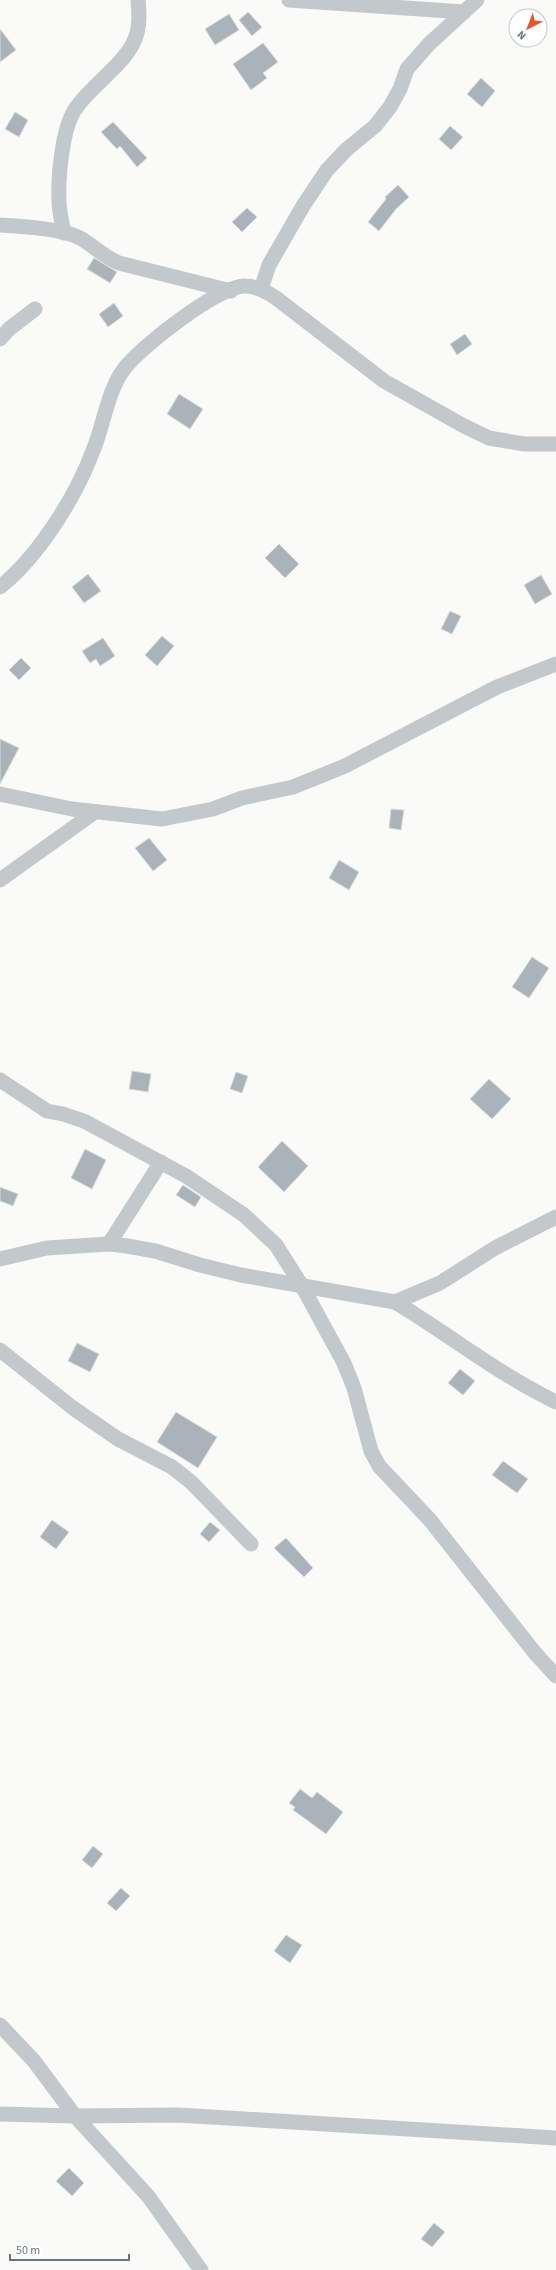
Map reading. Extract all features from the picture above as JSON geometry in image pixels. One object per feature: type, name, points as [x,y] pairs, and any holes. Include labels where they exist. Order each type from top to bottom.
[{"type":"street","points":[[64,233],[59,200],[60,168],[68,127],[74,111],[129,50],[137,34],[139,16],[138,0]]},
{"type":"street","points":[[289,0],[464,12]]},
{"type":"street","points":[[261,289],[269,265],[303,206],[327,170],[347,149],[375,126],[394,101],[407,69],[429,44],[477,0]]},
{"type":"street","points":[[0,225],[64,233],[79,237],[106,258],[119,263],[231,290]]},
{"type":"street","points":[[0,588],[28,562],[58,519],[93,450],[116,383],[124,369],[149,343],[188,313],[231,290],[245,286],[261,289],[276,298],[384,381],[464,426],[489,438],[524,444],[552,442]]},
{"type":"street","points":[[0,339],[8,329],[35,309]]},
{"type":"street","points":[[0,794],[72,809],[162,819],[213,809],[242,798],[293,787],[345,766],[497,687],[556,664]]},
{"type":"street","points":[[0,880],[95,812]]},
{"type":"street","points":[[0,1080],[47,1111],[63,1114],[84,1121],[186,1176],[244,1214],[276,1245],[302,1286],[344,1363],[354,1388],[371,1451],[379,1466],[430,1520],[535,1653],[556,1676]]},
{"type":"street","points":[[109,1244],[124,1224],[161,1162]]},
{"type":"street","points":[[395,1302],[440,1283],[495,1248],[556,1217]]},
{"type":"street","points":[[0,1259],[47,1248],[109,1244],[155,1251],[241,1275],[395,1302],[440,1329],[490,1366],[556,1402]]},
{"type":"street","points":[[0,1350],[79,1412],[118,1439],[172,1467],[191,1482],[251,1544]]},
{"type":"street","points":[[0,2026],[34,2060],[75,2116],[148,2196],[202,2270]]},
{"type":"street","points":[[0,2114],[75,2116],[178,2115],[556,2138]]},
{"type":"building","points":[[248,12],[262,27],[252,36],[239,20]]},
{"type":"building","points":[[229,14],[239,30],[215,45],[205,29]]},
{"type":"building","points":[[0,29],[16,50],[0,62]]},
{"type":"building","points":[[263,43],[278,62],[263,73],[267,78],[251,90],[233,64]]},
{"type":"building","points":[[481,78],[495,91],[482,107],[467,94]]},
{"type":"building","points":[[15,112],[28,120],[19,137],[5,129]]},
{"type":"building","points":[[113,122],[147,158],[137,167],[120,146],[117,149],[101,132]]},
{"type":"building","points":[[450,126],[463,137],[451,150],[439,139]]},
{"type":"building","points":[[398,185],[409,197],[396,209],[379,231],[368,222],[386,199],[385,197]]},
{"type":"building","points":[[247,208],[257,217],[242,232],[232,222]]},
{"type":"building","points":[[94,258],[117,272],[110,283],[87,269]]},
{"type":"building","points":[[114,303],[123,316],[108,327],[99,314]]},
{"type":"building","points":[[465,334],[472,344],[457,355],[450,344]]},
{"type":"building","points":[[179,394],[203,409],[190,429],[167,414]]},
{"type":"building","points":[[279,544],[299,564],[285,578],[265,558]]},
{"type":"building","points":[[88,574],[101,591],[84,603],[72,587]]},
{"type":"building","points":[[541,575],[552,594],[535,604],[524,585]]},
{"type":"building","points":[[450,611],[461,616],[452,634],[441,629]]},
{"type":"building","points":[[162,636],[174,646],[157,666],[145,655]]},
{"type":"building","points":[[103,638],[115,656],[100,666],[96,659],[90,663],[82,651]]},
{"type":"building","points":[[21,658],[31,668],[19,680],[9,670]]},
{"type":"building","points":[[0,739],[19,748],[0,784]]},
{"type":"building","points":[[391,809],[404,810],[401,830],[389,828]]},
{"type":"building","points":[[149,838],[167,860],[153,871],[135,848]]},
{"type":"building","points":[[339,860],[359,872],[349,890],[329,878]]},
{"type":"building","points":[[532,957],[549,968],[529,998],[512,987]]},
{"type":"building","points":[[132,1071],[151,1074],[148,1092],[129,1089]]},
{"type":"building","points":[[236,1072],[248,1076],[242,1093],[230,1089]]},
{"type":"building","points":[[489,1079],[511,1099],[492,1119],[470,1099]]},
{"type":"building","points":[[282,1141],[308,1166],[284,1192],[258,1167]]},
{"type":"building","points":[[85,1149],[106,1160],[92,1189],[71,1178]]},
{"type":"building","points":[[183,1185],[201,1197],[195,1207],[176,1195]]},
{"type":"building","points":[[0,1187],[18,1194],[13,1206],[0,1201]]},
{"type":"building","points":[[77,1343],[99,1354],[90,1372],[68,1361]]},
{"type":"building","points":[[460,1369],[475,1381],[463,1395],[448,1383]]},
{"type":"building","points":[[176,1412],[217,1437],[198,1468],[157,1442]]},
{"type":"building","points":[[503,1461],[528,1479],[517,1493],[492,1475]]},
{"type":"building","points":[[52,1520],[69,1532],[56,1549],[40,1537]]},
{"type":"building","points":[[210,1522],[220,1530],[209,1542],[200,1534]]},
{"type":"building","points":[[286,1538],[313,1568],[304,1577],[274,1548]]},
{"type":"building","points":[[300,1789],[312,1798],[317,1792],[343,1812],[326,1834],[293,1810],[295,1807],[289,1803]]},
{"type":"building","points":[[93,1846],[103,1854],[92,1868],[82,1860]]},
{"type":"building","points":[[121,1888],[130,1896],[116,1911],[107,1903]]},
{"type":"building","points":[[286,1935],[302,1945],[290,1963],[274,1951]]},
{"type":"building","points":[[69,2168],[84,2183],[72,2196],[56,2181]]},
{"type":"building","points":[[434,2223],[445,2232],[432,2247],[421,2239]]}]
